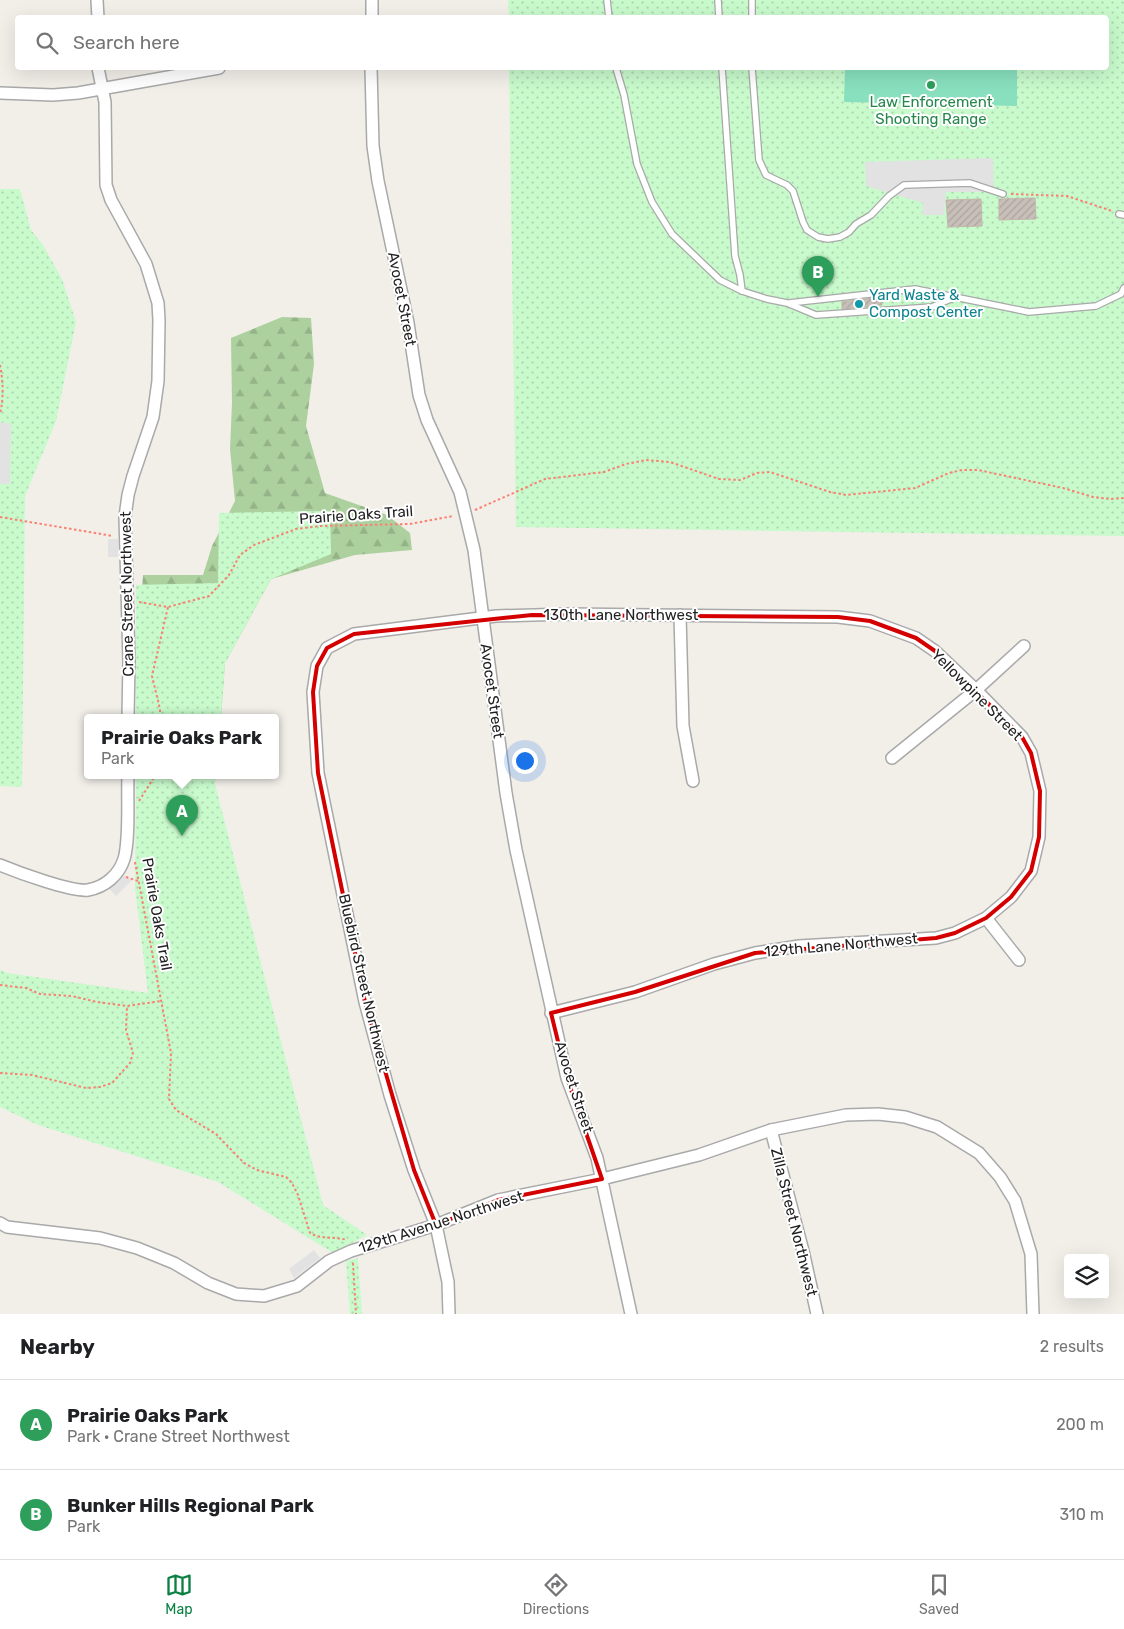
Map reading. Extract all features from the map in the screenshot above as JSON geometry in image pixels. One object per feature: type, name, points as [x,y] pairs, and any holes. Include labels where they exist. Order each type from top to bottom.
[{"type":"street","points":[[97,0],[98,15]]},
{"type":"street","points":[[372,0],[372,15]]},
{"type":"street","name":"Crane Street Northwest","points":[[98,70],[105,102],[106,185],[111,200],[146,264],[158,303],[159,320],[156,398],[151,423],[128,495],[125,517],[129,661],[128,714]]},
{"type":"street","points":[[0,93],[53,95],[78,93],[207,70]]},
{"type":"street","name":"Avocet Street","points":[[371,70],[373,146],[380,191],[408,323],[419,395],[427,420],[460,492],[474,550],[506,793],[516,850],[567,1078],[597,1158],[632,1314]]},
{"type":"street","name":"130th Lane Northwest","points":[[327,648],[354,634],[482,618],[550,614],[838,617],[870,621],[916,638]]},
{"type":"street","points":[[680,615],[683,726],[693,781]]},
{"type":"street","name":"Yellowpine Street","points":[[916,638],[935,651],[976,690],[1022,737],[1031,753],[1040,791],[1039,837],[1031,871],[1011,897],[986,918]]},
{"type":"street","points":[[892,758],[976,690],[1024,646]]},
{"type":"street","name":"Bluebird Street Northwest","points":[[327,648],[317,666],[313,692],[318,773],[365,1002],[390,1095],[411,1161],[436,1225],[448,1282],[450,1314]]},
{"type":"street","points":[[0,865],[41,880],[74,889],[86,890],[108,882],[116,875],[124,858],[128,779]]},
{"type":"street","points":[[986,918],[1019,960]]},
{"type":"street","name":"129th Lane Northwest","points":[[552,1013],[635,992],[714,964],[755,953],[799,946],[936,938],[955,933],[986,918]]},
{"type":"street","name":"129th Avenue Northwest","points":[[0,1223],[7,1227],[100,1238],[137,1248],[174,1263],[208,1284],[236,1294],[264,1296],[297,1286],[329,1261],[351,1251],[436,1225],[498,1200],[602,1179],[699,1155],[771,1130],[846,1115],[878,1114],[905,1117],[937,1127],[979,1153],[1000,1177],[1015,1201],[1032,1254],[1033,1314]]},
{"type":"street","name":"Zilla Street Northwest","points":[[771,1130],[803,1250],[817,1314]]},
{"type":"lane","points":[[607,0],[609,15]]},
{"type":"lane","points":[[718,0],[719,15]]},
{"type":"lane","points":[[752,0],[752,15]]},
{"type":"lane","points":[[617,70],[624,95],[637,164],[652,202],[672,234],[720,280],[742,291],[767,300],[787,303],[816,315],[932,306],[953,298]]},
{"type":"lane","points":[[722,70],[735,256],[742,291]]},
{"type":"lane","points":[[752,70],[759,160],[766,175],[787,185],[793,191],[803,222],[808,230],[818,237],[828,240],[849,232],[856,224],[870,215],[889,196],[904,185],[970,183],[1002,194]]},
{"type":"lane","points":[[787,303],[916,290],[1029,312],[1096,306],[1121,294],[1124,288]]},
{"type":"path","points":[[1002,194],[1067,196],[1121,214]]},
{"type":"path","points":[[0,365],[3,390],[0,414]]},
{"type":"path","points":[[478,510],[545,479],[604,472],[626,464],[646,460],[670,462],[719,479],[728,480],[740,480],[757,473],[770,472],[830,492],[846,495],[916,488],[949,473],[962,470],[978,470],[1063,488],[1093,497],[1124,498]]},
{"type":"path","name":"Prairie Oaks Trail","points":[[126,600],[168,607],[209,596],[229,575],[240,555],[254,545],[296,529],[320,526],[410,524],[453,516]]},
{"type":"path","points":[[0,517],[86,533],[125,537]]},
{"type":"path","points":[[160,714],[152,676],[168,607]]},
{"type":"path","points":[[139,801],[153,779]]},
{"type":"path","name":"Prairie Oaks Trail","points":[[135,860],[171,1054],[168,1083],[169,1099],[176,1110],[216,1134],[244,1164],[258,1170],[286,1177],[298,1196],[310,1234],[326,1239],[337,1237],[347,1240],[351,1251]]},
{"type":"path","points":[[0,985],[26,988],[40,994],[72,996],[127,1006],[161,1001]]},
{"type":"path","points":[[0,1073],[32,1075],[86,1088],[100,1087],[112,1083],[130,1063],[133,1054],[126,1030],[127,1006]]},
{"type":"path","points":[[351,1251],[354,1258],[356,1314]]},
{"type":"highlighted area","points":[[532,615],[838,617],[870,621],[916,638],[935,651],[1022,737],[1031,753],[1040,791],[1039,837],[1031,871],[1011,897],[986,918],[955,933],[936,938],[755,953],[635,992],[551,1013],[567,1078],[602,1179],[498,1200],[436,1225],[414,1170],[365,1002],[318,773],[313,692],[317,666],[327,648],[354,634]]},
{"type":"green space","points":[[508,0],[1124,0],[1124,536],[516,527],[509,70],[1109,70],[1109,15],[509,15]]},
{"type":"green space","name":"Law Enforcement Shooting Range","points":[[845,70],[1017,70],[1017,106],[844,102]]},
{"type":"green space","points":[[0,189],[20,189],[31,230],[43,245],[62,279],[76,322],[56,421],[25,496],[22,787],[0,786]]},
{"type":"green space","points":[[282,317],[311,318],[314,364],[306,426],[325,493],[387,515],[410,533],[412,550],[355,555],[271,579],[225,663],[221,714],[136,714],[136,680],[143,575],[203,575],[212,546],[235,501],[230,449],[232,403],[231,338]]},
{"type":"green space","points":[[330,511],[331,554],[271,579],[225,663],[221,714],[136,714],[136,585],[218,583],[219,513]]},
{"type":"green space","points":[[136,779],[216,779],[215,784],[323,1205],[367,1235],[333,1253],[218,1182],[38,1125],[0,1107],[0,970],[7,973],[148,993],[135,888]]},
{"type":"green space","points":[[358,1258],[362,1314],[350,1314],[346,1261]]},
{"type":"shaded area","points":[[993,158],[994,192],[946,192],[944,215],[922,215],[923,203],[866,186],[865,162]]},
{"type":"shaded area","points":[[0,422],[11,424],[10,484],[0,484]]},
{"type":"shaded area","points":[[108,539],[118,539],[118,557],[108,557]]},
{"type":"shaded area","points":[[123,875],[132,880],[116,896],[109,888]]},
{"type":"shaded area","points":[[314,1250],[320,1258],[294,1278],[289,1269]]},
{"type":"building","points":[[1035,198],[1036,219],[999,220],[999,199]]},
{"type":"building","points":[[981,199],[982,226],[948,227],[946,200]]},
{"type":"building","name":"Yard Waste & Compost Center","points":[[881,297],[882,305],[842,309],[842,302]]},
{"type":"place","name":"Law Enforcement Shooting Range","points":[[931,85]]},
{"type":"place","name":"Bunker Hills Regional Park","points":[[818,297]]},
{"type":"place","name":"Yard Waste & Compost Center","points":[[859,304]]},
{"type":"place","name":"Prairie Oaks Park","points":[[182,836]]}]
